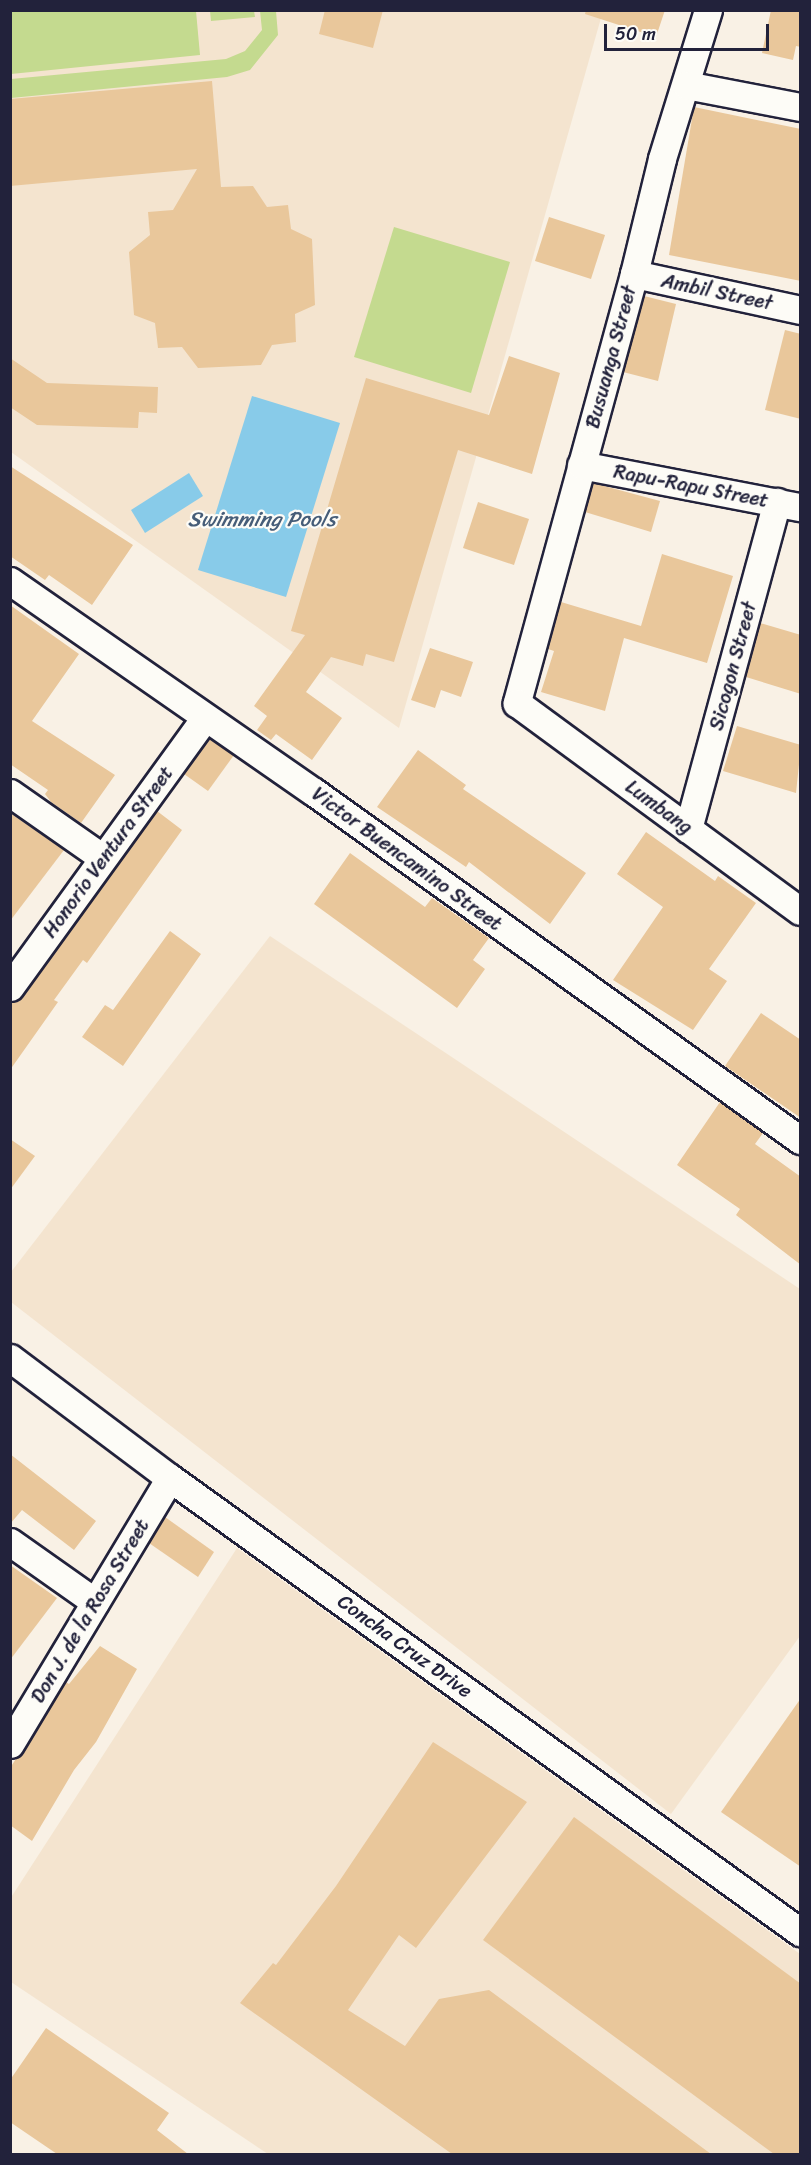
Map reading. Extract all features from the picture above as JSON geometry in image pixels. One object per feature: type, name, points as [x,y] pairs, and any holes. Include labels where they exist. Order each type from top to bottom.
[{"type":"street","name":"Busuanga Street","points":[[517,703],[634,274],[662,159],[708,10]]},
{"type":"street","points":[[686,85],[801,107]]},
{"type":"street","name":"Ambil Street","points":[[634,274],[801,310]]},
{"type":"street","name":"Rapu-Rapu Street","points":[[581,465],[789,505]]},
{"type":"street","name":"Sicogon Street","points":[[688,829],[789,505]]},
{"type":"street","name":"Victor Buencamino Street","points":[[10,581],[801,1140]]},
{"type":"street","name":"Lumbang","points":[[517,703],[801,911]]},
{"type":"street","name":"Honorio Ventura Street","points":[[13,979],[205,718]]},
{"type":"street","points":[[10,793],[103,858]]},
{"type":"street","name":"Concha Cruz Drive","points":[[10,1358],[170,1478],[801,1932]]},
{"type":"street","name":"Don J. de la Rosa Street","points":[[13,1736],[170,1478]]},
{"type":"street","points":[[10,1542],[95,1602]]},
{"type":"shaded area","points":[[11,11],[603,11],[399,728],[11,452]]},
{"type":"shaded area","points":[[270,936],[800,1289],[800,1636],[671,1814],[11,1302],[11,1272]]},
{"type":"shaded area","points":[[237,1548],[800,1954],[800,2154],[268,2154],[11,1982],[10,1899]]},
{"type":"green space","points":[[11,10],[196,11],[200,55],[11,74]]},
{"type":"green space","points":[[210,11],[254,11],[255,17],[211,21]]},
{"type":"green space","points":[[260,11],[276,11],[278,35],[250,70],[227,77],[11,98],[11,79],[226,59],[245,51],[262,30]]},
{"type":"green space","points":[[394,227],[510,262],[471,393],[354,357]]},
{"type":"water","name":"Swimming Pools","points":[[252,396],[340,423],[286,597],[198,570]]},
{"type":"water","points":[[189,473],[203,496],[145,533],[131,510]]},
{"type":"building","points":[[325,10],[383,10],[373,48],[319,34]]},
{"type":"building","points":[[586,10],[665,10],[656,37],[585,14]]},
{"type":"building","points":[[771,10],[801,10],[801,47],[796,46],[793,60],[762,53]]},
{"type":"building","points":[[212,81],[221,187],[253,186],[267,207],[288,205],[291,229],[312,239],[315,305],[295,314],[296,342],[272,345],[261,365],[198,368],[182,347],[158,348],[155,323],[134,315],[129,252],[150,235],[148,212],[173,210],[197,169],[10,186],[10,99]]},
{"type":"building","points":[[694,107],[801,129],[801,281],[669,255]]},
{"type":"building","points":[[549,217],[605,235],[591,279],[535,261]]},
{"type":"building","points":[[644,296],[676,304],[658,381],[623,372]]},
{"type":"building","points":[[785,330],[801,334],[801,419],[765,410]]},
{"type":"building","points":[[509,356],[560,373],[532,474],[458,450],[394,662],[366,654],[363,666],[331,657],[306,692],[342,718],[312,760],[276,734],[271,740],[257,730],[267,716],[254,706],[305,635],[291,631],[366,378],[489,415]]},
{"type":"building","points":[[10,358],[47,383],[158,387],[157,413],[139,412],[138,428],[37,425],[10,407]]},
{"type":"building","points":[[10,466],[133,545],[92,605],[49,575],[45,580],[10,556]]},
{"type":"building","points":[[593,483],[660,501],[651,532],[585,512]]},
{"type":"building","points":[[478,502],[529,519],[514,565],[463,548]]},
{"type":"building","points":[[662,554],[733,576],[707,663],[624,638],[605,711],[541,692],[554,651],[548,649],[561,602],[641,626]]},
{"type":"building","points":[[10,605],[79,654],[32,721],[115,775],[81,823],[51,802],[45,794],[48,790],[10,764]]},
{"type":"building","points":[[760,623],[801,635],[801,694],[746,677]]},
{"type":"building","points":[[430,648],[473,662],[461,697],[441,690],[435,708],[411,700]]},
{"type":"building","points":[[737,726],[801,745],[796,793],[723,771]]},
{"type":"building","points":[[209,739],[234,755],[208,791],[184,774]]},
{"type":"building","points":[[418,750],[466,785],[463,789],[586,873],[550,924],[469,862],[466,867],[377,807]]},
{"type":"building","points":[[157,811],[182,830],[87,963],[83,960],[54,1000],[58,1002],[10,1070],[10,1002],[23,996]]},
{"type":"building","points":[[10,813],[64,850],[10,921]]},
{"type":"building","points":[[646,832],[715,881],[718,876],[756,903],[709,969],[727,981],[693,1030],[613,980],[663,907],[617,874]]},
{"type":"building","points":[[350,853],[425,907],[432,898],[489,938],[473,960],[485,969],[457,1008],[314,904]]},
{"type":"building","points":[[170,931],[201,954],[123,1066],[82,1037],[105,1005],[113,1010]]},
{"type":"building","points":[[761,1013],[801,1040],[801,1118],[725,1066]]},
{"type":"building","points":[[720,1102],[763,1133],[755,1144],[801,1177],[801,1265],[736,1215],[740,1209],[677,1165]]},
{"type":"building","points":[[10,1139],[35,1156],[10,1190]]},
{"type":"building","points":[[10,1454],[96,1521],[74,1550],[22,1510],[10,1524]]},
{"type":"building","points":[[165,1517],[214,1552],[198,1577],[149,1543]]},
{"type":"building","points":[[10,1565],[57,1598],[10,1660]]},
{"type":"building","points":[[100,1646],[137,1669],[96,1742],[74,1770],[32,1841],[10,1825],[10,1768],[66,1682],[69,1684]]},
{"type":"building","points":[[801,1698],[801,1867],[721,1812]]},
{"type":"building","points":[[433,1742],[527,1802],[416,1948],[399,1935],[348,2010],[405,2046],[439,1999],[489,1990],[711,2154],[452,2154],[240,2003],[273,1963],[276,1965],[336,1886]]},
{"type":"building","points":[[574,1817],[801,1984],[801,2154],[774,2154],[483,1940]]},
{"type":"building","points":[[46,2028],[169,2113],[157,2130],[188,2154],[57,2154],[10,2122],[10,2080]]}]
